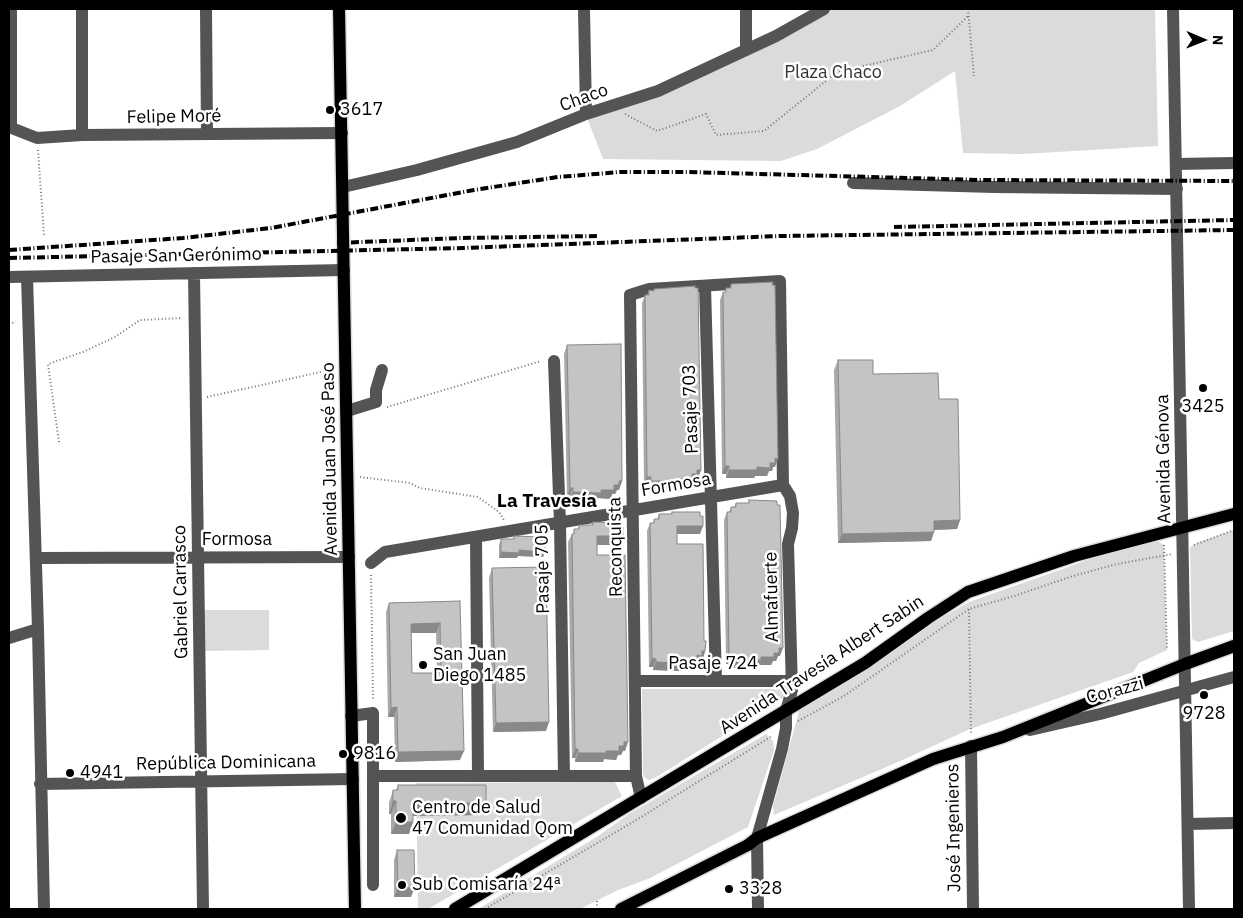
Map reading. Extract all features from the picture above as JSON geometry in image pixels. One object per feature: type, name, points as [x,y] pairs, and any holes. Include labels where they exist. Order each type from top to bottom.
[{"type":"main road","name":"Avenida Juan José Paso","points":[[339,9],[354,909]]},
{"type":"main road","name":"Avenida Travesía Albert Sabin","points":[[455,909],[865,663],[968,592],[1074,556],[1234,514]]},
{"type":"main road","points":[[621,909],[748,845],[757,838],[933,759],[1003,737],[1234,646]]},
{"type":"street","points":[[10,127],[11,9]]},
{"type":"street","points":[[82,9],[82,135]]},
{"type":"street","points":[[206,9],[207,134]]},
{"type":"street","points":[[584,9],[586,114]]},
{"type":"street","points":[[746,9],[746,50]]},
{"type":"street","name":"Chaco","points":[[343,187],[417,170],[517,142],[586,114],[658,91],[776,36],[824,9]]},
{"type":"street","name":"Avenida Génova","points":[[1173,9],[1189,909]]},
{"type":"street","name":"Felipe Moré","points":[[10,127],[37,138],[82,135],[342,133]]},
{"type":"street","points":[[1176,164],[1234,163]]},
{"type":"street","points":[[853,183],[1177,189]]},
{"type":"street","name":"Pasaje San Gerónimo","points":[[9,278],[344,270]]},
{"type":"street","name":"Gabriel Carrasco","points":[[194,274],[203,909]]},
{"type":"street","points":[[27,277],[38,629],[44,909]]},
{"type":"street","name":"Almafuerte","points":[[705,286],[780,281],[784,485],[790,496],[793,513],[788,544],[792,681],[791,698],[786,711],[786,728],[782,749],[757,838],[758,909]]},
{"type":"street","name":"Reconquista","points":[[641,798],[636,776],[630,295],[649,289],[705,286]]},
{"type":"street","name":"Pasaje 703","points":[[705,286],[716,681]]},
{"type":"street","name":"Pasaje 705","points":[[554,361],[560,523],[564,776]]},
{"type":"street","points":[[347,411],[376,402],[376,390],[382,370]]},
{"type":"street","name":"Formosa","points":[[371,563],[385,552],[784,485]]},
{"type":"street","points":[[476,537],[478,776]]},
{"type":"street","name":"Formosa","points":[[36,558],[349,557]]},
{"type":"street","points":[[9,638],[38,629]]},
{"type":"street","name":"Corazzi","points":[[1003,737],[1234,677]]},
{"type":"street","name":"Pasaje 724","points":[[635,681],[792,681]]},
{"type":"street","points":[[352,716],[373,713],[373,885]]},
{"type":"street","name":"José Ingenieros","points":[[971,746],[973,909]]},
{"type":"street","points":[[373,776],[636,776]]},
{"type":"street","name":"República Dominicana","points":[[40,784],[352,779]]},
{"type":"street","points":[[1188,824],[1234,823]]},
{"type":"path","points":[[968,9],[974,76]]},
{"type":"path","points":[[610,107],[656,130],[706,114],[716,135],[764,131],[837,72],[933,50],[968,16]]},
{"type":"path","points":[[37,138],[44,235]]},
{"type":"path","points":[[59,442],[48,364],[106,341],[140,320],[194,317]]},
{"type":"path","points":[[376,402],[379,410],[547,360],[554,361]]},
{"type":"path","points":[[196,399],[346,366]]},
{"type":"path","points":[[348,475],[410,483],[420,488],[478,497],[499,512],[512,531]]},
{"type":"path","points":[[796,722],[844,696],[969,608],[1117,564],[1183,551],[1199,542],[1234,530]]},
{"type":"path","points":[[1164,545],[1168,650]]},
{"type":"path","points":[[371,563],[373,713]]},
{"type":"path","points":[[968,592],[971,746]]},
{"type":"path","points":[[484,909],[633,822],[769,738]]},
{"type":"path","points":[[596,901],[596,909]]},
{"type":"green space","name":"Plaza Chaco","points":[[824,9],[1155,9],[1158,146],[1023,154],[963,153],[955,71],[900,106],[817,149],[781,161],[603,159],[586,115],[658,91]]},
{"type":"green space","points":[[1234,530],[1234,631],[1198,642],[1192,639],[1190,547]]},
{"type":"green space","points":[[1155,540],[1164,545],[1167,650],[1139,663],[1133,672],[970,729],[774,815],[773,806],[800,708],[969,602],[1088,560]]},
{"type":"green space","points":[[203,610],[269,610],[269,650],[204,651]]},
{"type":"green space","points":[[642,689],[784,689],[786,696],[649,780],[643,774]]},
{"type":"green space","points":[[766,734],[773,741],[774,750],[748,827],[648,879],[618,890],[580,909],[478,909],[598,836],[629,814]]},
{"type":"green space","points":[[615,782],[622,796],[428,909],[418,909],[416,783]]},
{"type":"building","points":[[773,282],[772,285],[775,285],[778,459],[775,458],[775,463],[770,463],[770,468],[757,467],[757,470],[729,470],[729,466],[725,466],[723,292],[726,292],[726,288],[731,288],[731,284]]},
{"type":"building","points":[[695,286],[695,288],[698,288],[701,470],[697,470],[697,474],[692,474],[692,479],[651,481],[651,477],[647,477],[645,295],[649,295],[649,290],[654,291],[654,289]]},
{"type":"building","points":[[621,344],[622,481],[619,481],[619,485],[614,485],[614,490],[601,490],[601,493],[573,492],[573,488],[570,488],[567,345]]},
{"type":"building","points":[[838,360],[873,360],[873,374],[938,373],[939,399],[958,399],[960,520],[934,521],[934,532],[842,534]]},
{"type":"building","points":[[749,500],[777,501],[777,505],[780,505],[783,648],[779,648],[779,653],[774,653],[774,657],[761,657],[761,660],[733,660],[733,656],[729,656],[727,512],[731,512],[731,507],[736,507],[736,503],[749,503]]},
{"type":"building","points":[[672,512],[700,512],[700,516],[703,516],[703,526],[677,526],[677,544],[703,544],[705,651],[702,651],[702,656],[697,655],[697,660],[684,660],[684,663],[656,662],[656,659],[652,658],[650,523],[654,523],[654,519],[659,519],[659,514],[672,514]]},
{"type":"building","points":[[593,522],[621,523],[621,527],[623,527],[623,536],[597,536],[597,555],[625,555],[628,742],[624,742],[624,746],[619,746],[619,751],[578,753],[578,749],[575,749],[572,534],[574,534],[574,529],[579,529],[579,525],[593,525]]},
{"type":"building","points":[[514,536],[542,537],[542,541],[545,541],[545,552],[519,550],[519,553],[501,552],[501,539],[514,539]]},
{"type":"building","points":[[546,567],[549,722],[496,723],[492,568]]},
{"type":"building","name":"San Juan Diego 1485","points":[[460,601],[464,751],[398,752],[397,707],[391,708],[389,603]],"holes":[[[440,623],[441,673],[412,673],[411,624]]]},
{"type":"building","points":[[398,785],[486,785],[486,803],[413,803],[413,822],[396,822],[396,801],[393,801],[393,790],[398,790]]},
{"type":"building","points":[[397,850],[414,850],[415,887],[398,888]]},
{"type":"railway","points":[[9,250],[183,238],[271,228],[474,190],[558,177],[620,172],[688,172],[981,180],[1234,181]]},
{"type":"railway","points":[[894,227],[1234,220]]},
{"type":"railway","points":[[9,258],[463,248],[781,236],[1234,230]]},
{"type":"railway","points":[[337,243],[461,238],[599,236]]},
{"type":"place","name":"3617","points":[[330,110]]},
{"type":"place","name":"3425","points":[[1203,388]]},
{"type":"place","name":"San Juan Diego 1485","points":[[423,665]]},
{"type":"place","name":"9728","points":[[1204,695]]},
{"type":"place","name":"9816","points":[[343,754]]},
{"type":"place","name":"4941","points":[[70,773]]},
{"type":"place","name":"Centro de Salud 47 Comunidad Qom","points":[[401,818]]},
{"type":"place","name":"Sub Comisaría 24ª","points":[[402,885]]},
{"type":"place","name":"3328","points":[[729,889]]},
{"type":"district","name":"La Travesía","points":[[547,502]]}]
